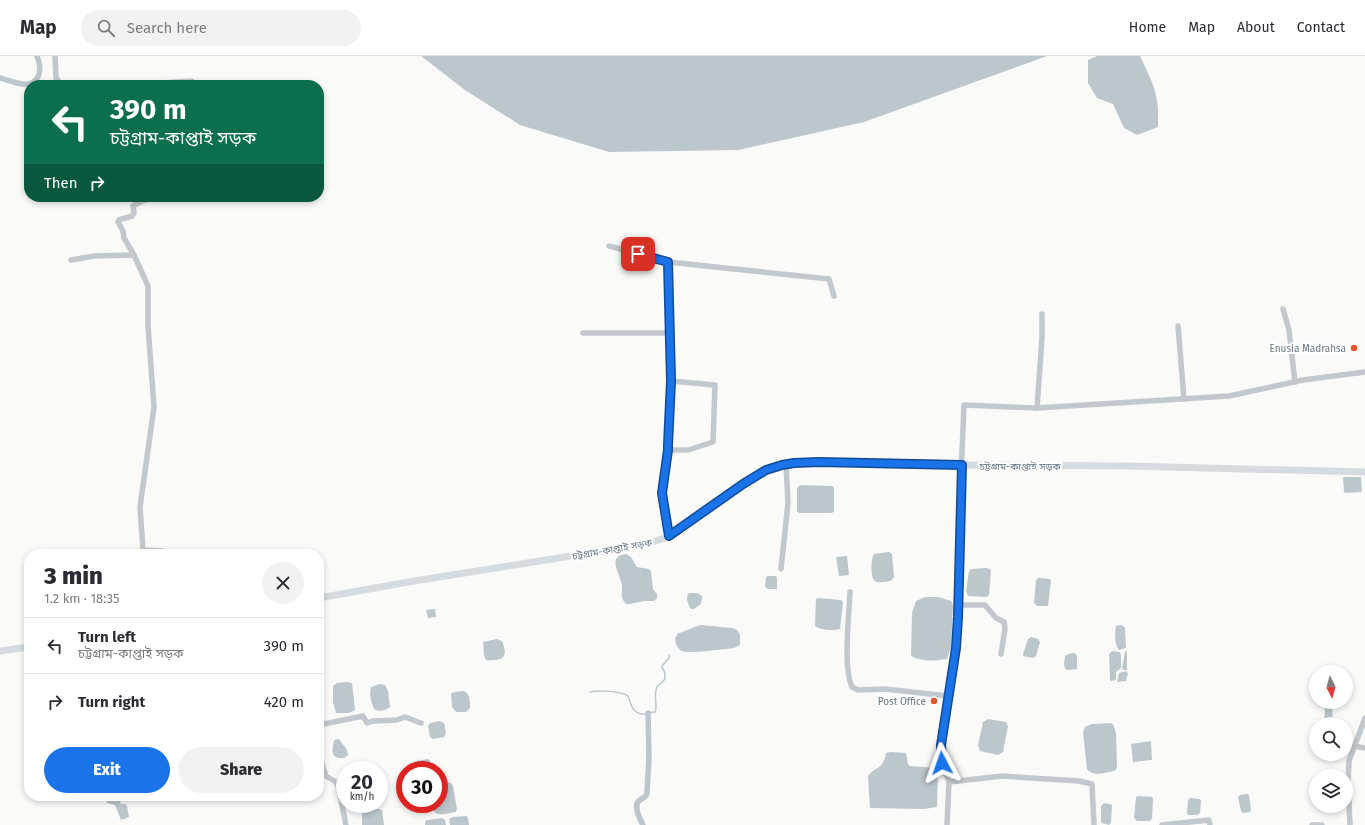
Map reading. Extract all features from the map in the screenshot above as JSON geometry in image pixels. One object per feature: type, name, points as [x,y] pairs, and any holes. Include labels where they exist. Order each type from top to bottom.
[{"type":"main road","name":"চট্টগ্রাম-কাপ্তাই সড়ক","points":[[324,597],[414,581],[647,544],[669,536],[754,477],[774,467],[786,464],[819,462],[1128,466],[1365,472]]},
{"type":"main road","points":[[0,651],[24,648]]},
{"type":"street","points":[[55,56],[56,78],[58,80]]},
{"type":"street","points":[[140,202],[132,206],[134,213],[132,216],[119,220],[118,222],[123,231],[124,238],[134,255],[148,286],[148,326],[154,407],[140,507],[143,549]]},
{"type":"street","points":[[609,246],[668,262],[829,279],[834,296]]},
{"type":"street","points":[[71,260],[94,256],[134,255]]},
{"type":"street","points":[[668,262],[671,381],[668,450],[662,493],[669,536]]},
{"type":"street","points":[[1283,309],[1289,330],[1296,382]]},
{"type":"street","points":[[1037,408],[1042,338],[1042,314]]},
{"type":"street","points":[[1178,326],[1184,399]]},
{"type":"street","points":[[583,334],[669,333]]},
{"type":"street","points":[[947,825],[949,782],[942,763],[941,745],[956,648],[959,605],[960,499],[964,405],[1037,408],[1229,396],[1296,382],[1365,372]]},
{"type":"street","points":[[668,450],[688,450],[713,442],[715,385],[671,381]]},
{"type":"street","points":[[782,569],[788,503],[786,464]]},
{"type":"street","points":[[850,592],[848,678],[852,687],[858,690],[885,689],[948,696]]},
{"type":"street","points":[[959,605],[985,605],[996,618],[1004,622],[1005,629],[1001,654]]},
{"type":"street","points":[[324,724],[363,716],[367,724],[377,720],[397,720],[405,717],[421,723]]},
{"type":"street","points":[[1350,825],[1348,783],[1349,761],[1365,718]]},
{"type":"street","points":[[1354,746],[1365,748]]},
{"type":"street","points":[[324,770],[326,776],[336,782],[338,786],[346,825]]},
{"type":"street","points":[[949,782],[1002,776],[1079,781],[1092,784],[1094,825]]},
{"type":"street","points":[[1162,825],[1209,820],[1210,825]]},
{"type":"street","points":[[1312,825],[1322,825]]},
{"type":"shaded area","points":[[421,56],[1047,56],[864,122],[738,150],[609,152],[520,125],[465,90]]},
{"type":"shaded area","points":[[1097,56],[1140,56],[1155,90],[1158,107],[1158,127],[1137,135],[1124,128],[1113,104],[1097,98],[1088,83],[1088,60]]},
{"type":"shaded area","points":[[1343,477],[1361,477],[1362,491],[1345,493]]},
{"type":"shaded area","points":[[800,485],[832,486],[834,488],[834,512],[799,513],[797,511],[797,488]]},
{"type":"shaded area","points":[[889,552],[892,554],[894,577],[891,581],[877,582],[872,576],[873,556],[874,554]]},
{"type":"shaded area","points":[[626,554],[631,557],[637,567],[649,569],[651,571],[653,589],[657,594],[657,598],[654,601],[626,604],[623,600],[622,587],[616,562],[617,558]]},
{"type":"shaded area","points":[[847,556],[849,575],[839,576],[836,557]]},
{"type":"shaded area","points":[[971,569],[990,569],[991,571],[989,595],[987,597],[968,596],[966,591],[969,571]]},
{"type":"shaded area","points":[[776,576],[777,589],[768,589],[765,587],[766,577]]},
{"type":"shaded area","points":[[1038,578],[1050,579],[1051,581],[1048,606],[1037,606],[1034,603],[1036,580]]},
{"type":"shaded area","points":[[689,593],[697,593],[702,596],[701,604],[694,609],[691,609],[688,603],[687,597]]},
{"type":"shaded area","points":[[925,597],[938,597],[951,601],[953,605],[951,647],[947,659],[929,660],[911,656],[912,613],[916,601]]},
{"type":"shaded area","points":[[816,599],[841,600],[843,602],[840,629],[827,630],[815,626]]},
{"type":"shaded area","points":[[435,609],[436,617],[428,618],[426,610]]},
{"type":"shaded area","points":[[700,625],[733,628],[737,630],[740,635],[740,645],[734,648],[699,652],[686,652],[680,650],[676,643],[677,634]]},
{"type":"shaded area","points":[[1121,625],[1125,628],[1126,648],[1119,650],[1117,648],[1115,632],[1116,626]]},
{"type":"shaded area","points":[[1031,637],[1038,639],[1040,642],[1036,656],[1033,658],[1023,656],[1028,639]]},
{"type":"shaded area","points":[[497,639],[502,641],[504,647],[505,651],[503,657],[496,660],[486,660],[483,642]]},
{"type":"shaded area","points":[[1112,651],[1120,652],[1121,668],[1116,672],[1116,680],[1111,681],[1109,654]]},
{"type":"shaded area","points":[[1125,651],[1127,653],[1127,670],[1122,669]]},
{"type":"shaded area","points":[[1075,653],[1077,656],[1077,669],[1065,669],[1065,656]]},
{"type":"shaded area","points":[[1126,671],[1128,673],[1126,681],[1117,682],[1119,673]]},
{"type":"shaded area","points":[[337,683],[352,683],[355,710],[349,713],[336,713],[333,702],[333,686]]},
{"type":"shaded area","points":[[380,684],[385,685],[388,691],[390,707],[380,711],[374,709],[370,692],[371,687]]},
{"type":"shaded area","points":[[464,691],[469,696],[470,708],[466,712],[456,712],[452,707],[451,694],[454,692]]},
{"type":"shaded area","points":[[1325,709],[1332,709],[1333,717],[1324,717]]},
{"type":"shaded area","points":[[988,719],[1006,722],[1008,726],[1003,752],[998,755],[980,751],[978,745],[983,722]]},
{"type":"shaded area","points":[[440,721],[444,723],[446,733],[444,737],[433,739],[430,737],[428,726],[430,723]]},
{"type":"shaded area","points":[[1092,724],[1113,724],[1116,733],[1116,770],[1096,774],[1087,769],[1083,732],[1085,727]]},
{"type":"shaded area","points":[[339,739],[347,750],[348,755],[344,758],[336,757],[333,754],[334,740]]},
{"type":"shaded area","points":[[1151,741],[1152,760],[1133,762],[1131,744]]},
{"type":"shaded area","points":[[886,753],[906,753],[908,764],[910,766],[935,768],[938,770],[937,807],[924,809],[870,808],[868,777],[885,759]]},
{"type":"shaded area","points":[[428,759],[430,761],[417,761]]},
{"type":"shaded area","points":[[448,782],[451,783],[453,786],[457,809],[456,812],[444,814],[436,813],[448,813]]},
{"type":"shaded area","points":[[1240,795],[1249,795],[1251,809],[1250,812],[1243,813],[1241,811],[1238,797]]},
{"type":"shaded area","points":[[1137,796],[1153,798],[1152,819],[1150,821],[1137,821],[1134,818]]},
{"type":"shaded area","points":[[1190,798],[1200,799],[1201,801],[1200,813],[1198,815],[1188,815],[1187,813],[1188,800]]},
{"type":"shaded area","points":[[106,801],[120,801],[121,804],[126,804],[129,817],[121,820],[115,805],[107,803]]},
{"type":"shaded area","points":[[1104,803],[1112,805],[1111,823],[1109,825],[1102,823],[1101,821],[1101,806]]},
{"type":"shaded area","points":[[362,813],[382,813],[384,825],[362,825]]},
{"type":"shaded area","points":[[467,816],[469,825],[450,825],[449,819],[453,817]]},
{"type":"shaded area","points":[[442,818],[445,820],[446,825],[425,825],[427,820]]},
{"type":"waterway","points":[[36,80],[40,69],[37,56]]},
{"type":"waterway","points":[[0,78],[15,83],[24,84]]},
{"type":"waterway","points":[[590,692],[610,691],[625,694],[628,696],[633,709],[638,713],[645,714],[655,712],[656,690],[658,685],[665,679],[665,673],[662,666],[669,658],[669,655]]},
{"type":"waterway","points":[[643,825],[637,812],[637,805],[647,793],[649,757],[648,713]]},
{"type":"place","name":"Enusia Madrahsa","points":[[1354,348]]},
{"type":"place","name":"Post Office","points":[[934,701]]},
{"type":"route","points":[[638,254],[668,262],[671,381],[668,450],[662,493],[669,536],[754,477],[766,470],[782,465],[819,462],[962,465],[960,499],[959,602],[956,648],[941,745],[942,763]]}]
